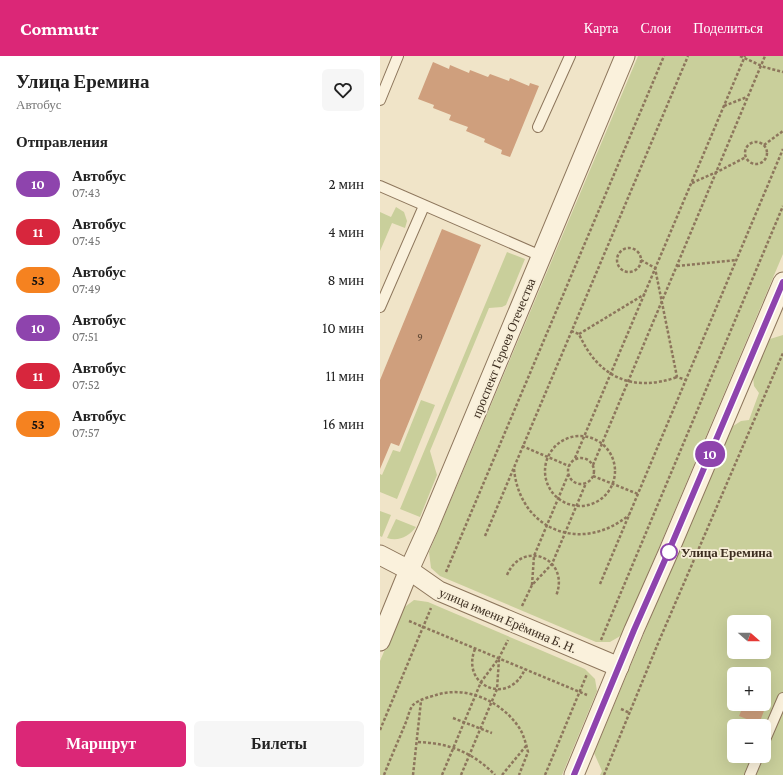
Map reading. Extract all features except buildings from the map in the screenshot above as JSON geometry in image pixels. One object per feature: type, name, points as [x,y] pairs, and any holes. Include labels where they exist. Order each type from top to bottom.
[{"type":"street","name":"проспект Героев Отечества","points":[[380,641],[409,570],[432,521],[621,57]]},
{"type":"street","points":[[574,775],[783,282]]},
{"type":"street","name":"улица имени Ерёмина Б. Н.","points":[[380,555],[409,570],[438,591],[619,667]]},
{"type":"lane","points":[[380,100],[398,56]]},
{"type":"lane","points":[[538,127],[570,56]]},
{"type":"lane","points":[[380,186],[541,256]]},
{"type":"lane","points":[[380,307],[424,206]]},
{"type":"lane","points":[[771,726],[783,698]]},
{"type":"lane","points":[[750,775],[755,763]]},
{"type":"path","points":[[380,730],[664,56]]},
{"type":"path","points":[[485,536],[688,56]]},
{"type":"path","points":[[740,56],[761,66],[783,72]]},
{"type":"path","points":[[593,465],[765,56]]},
{"type":"path","points":[[575,458],[587,458],[592,462],[594,468],[593,476],[586,483],[552,564],[532,586],[534,556],[568,475],[569,466],[575,458],[585,436],[744,57]]},
{"type":"path","points":[[724,106],[748,97]]},
{"type":"path","points":[[764,145],[783,131]]},
{"type":"path","points":[[755,141],[764,145],[767,152],[766,157],[762,162],[757,164],[751,162],[746,157],[746,148],[750,143],[755,141]]},
{"type":"path","points":[[600,584],[783,149]]},
{"type":"path","points":[[692,183],[746,157]]},
{"type":"path","points":[[545,775],[783,206]]},
{"type":"path","points":[[641,260],[641,264],[634,272],[628,273],[619,267],[617,257],[624,249],[630,248],[639,253],[641,260],[656,268]]},
{"type":"path","points":[[677,266],[736,260]]},
{"type":"path","points":[[656,268],[677,377]]},
{"type":"path","points":[[579,334],[645,294]]},
{"type":"path","points":[[571,331],[579,334],[585,348],[593,360],[611,374],[629,381],[642,383],[654,383],[677,377],[686,380]]},
{"type":"path","points":[[604,775],[659,641],[783,353]]},
{"type":"path","points":[[578,435],[598,440],[602,444],[611,455],[615,474],[612,484],[600,500],[581,506],[571,505],[554,495],[548,486],[544,467],[552,448],[560,441],[578,435]]},
{"type":"path","points":[[522,446],[569,466]]},
{"type":"path","points":[[514,468],[515,480],[525,505],[533,515],[547,525],[565,532],[581,535],[607,529],[619,523],[629,514]]},
{"type":"path","points":[[568,475],[575,483],[586,483]]},
{"type":"path","points":[[593,476],[638,494]]},
{"type":"path","points":[[507,575],[510,568],[521,558],[534,556],[544,558],[552,564],[558,574],[560,582],[556,596]]},
{"type":"path","points":[[391,614],[630,713]]},
{"type":"path","points":[[475,649],[472,656],[473,672],[481,682],[489,688],[497,689],[511,686],[522,676],[524,669]]},
{"type":"path","points":[[442,775],[481,682],[499,658]]},
{"type":"path","points":[[461,775],[497,689],[499,658]]},
{"type":"path","points":[[384,775],[413,705],[439,694],[454,692],[468,693],[492,702],[504,710],[520,729],[528,752],[519,775]]},
{"type":"path","points":[[413,775],[421,701]]},
{"type":"path","points":[[453,718],[492,733]]},
{"type":"path","points":[[418,742],[433,742],[453,747],[469,754],[495,775]]},
{"type":"path","points":[[502,775],[527,746]]},
{"type":"green space","points":[[638,56],[783,56],[783,254],[622,635],[610,642],[596,642],[440,576],[431,568],[429,552]]},
{"type":"green space","points":[[396,207],[404,212],[407,221],[405,228],[392,223],[380,251],[380,212],[391,217]]},
{"type":"green space","points":[[507,252],[525,259],[506,305],[502,307],[489,308],[430,451],[437,475],[420,517],[400,509]]},
{"type":"green space","points":[[783,335],[783,775],[600,775],[602,771],[594,753],[730,428],[741,421],[749,420],[759,393],[754,386],[753,377],[765,346],[770,339]]},
{"type":"green space","points":[[421,400],[435,405],[397,499],[380,492],[380,474],[382,475],[393,450],[400,452]]},
{"type":"green space","points":[[380,511],[391,515],[382,537],[380,536]]},
{"type":"green space","points":[[396,519],[416,527],[400,539],[387,538]]},
{"type":"green space","points":[[414,600],[428,602],[585,669],[595,679],[597,691],[562,775],[380,775],[380,661],[402,609]]},
{"type":"bus line","name":"10","points":[[574,775],[634,630],[783,282]]},
{"type":"place","name":"Улица Еремина","points":[[669,552]]}]
